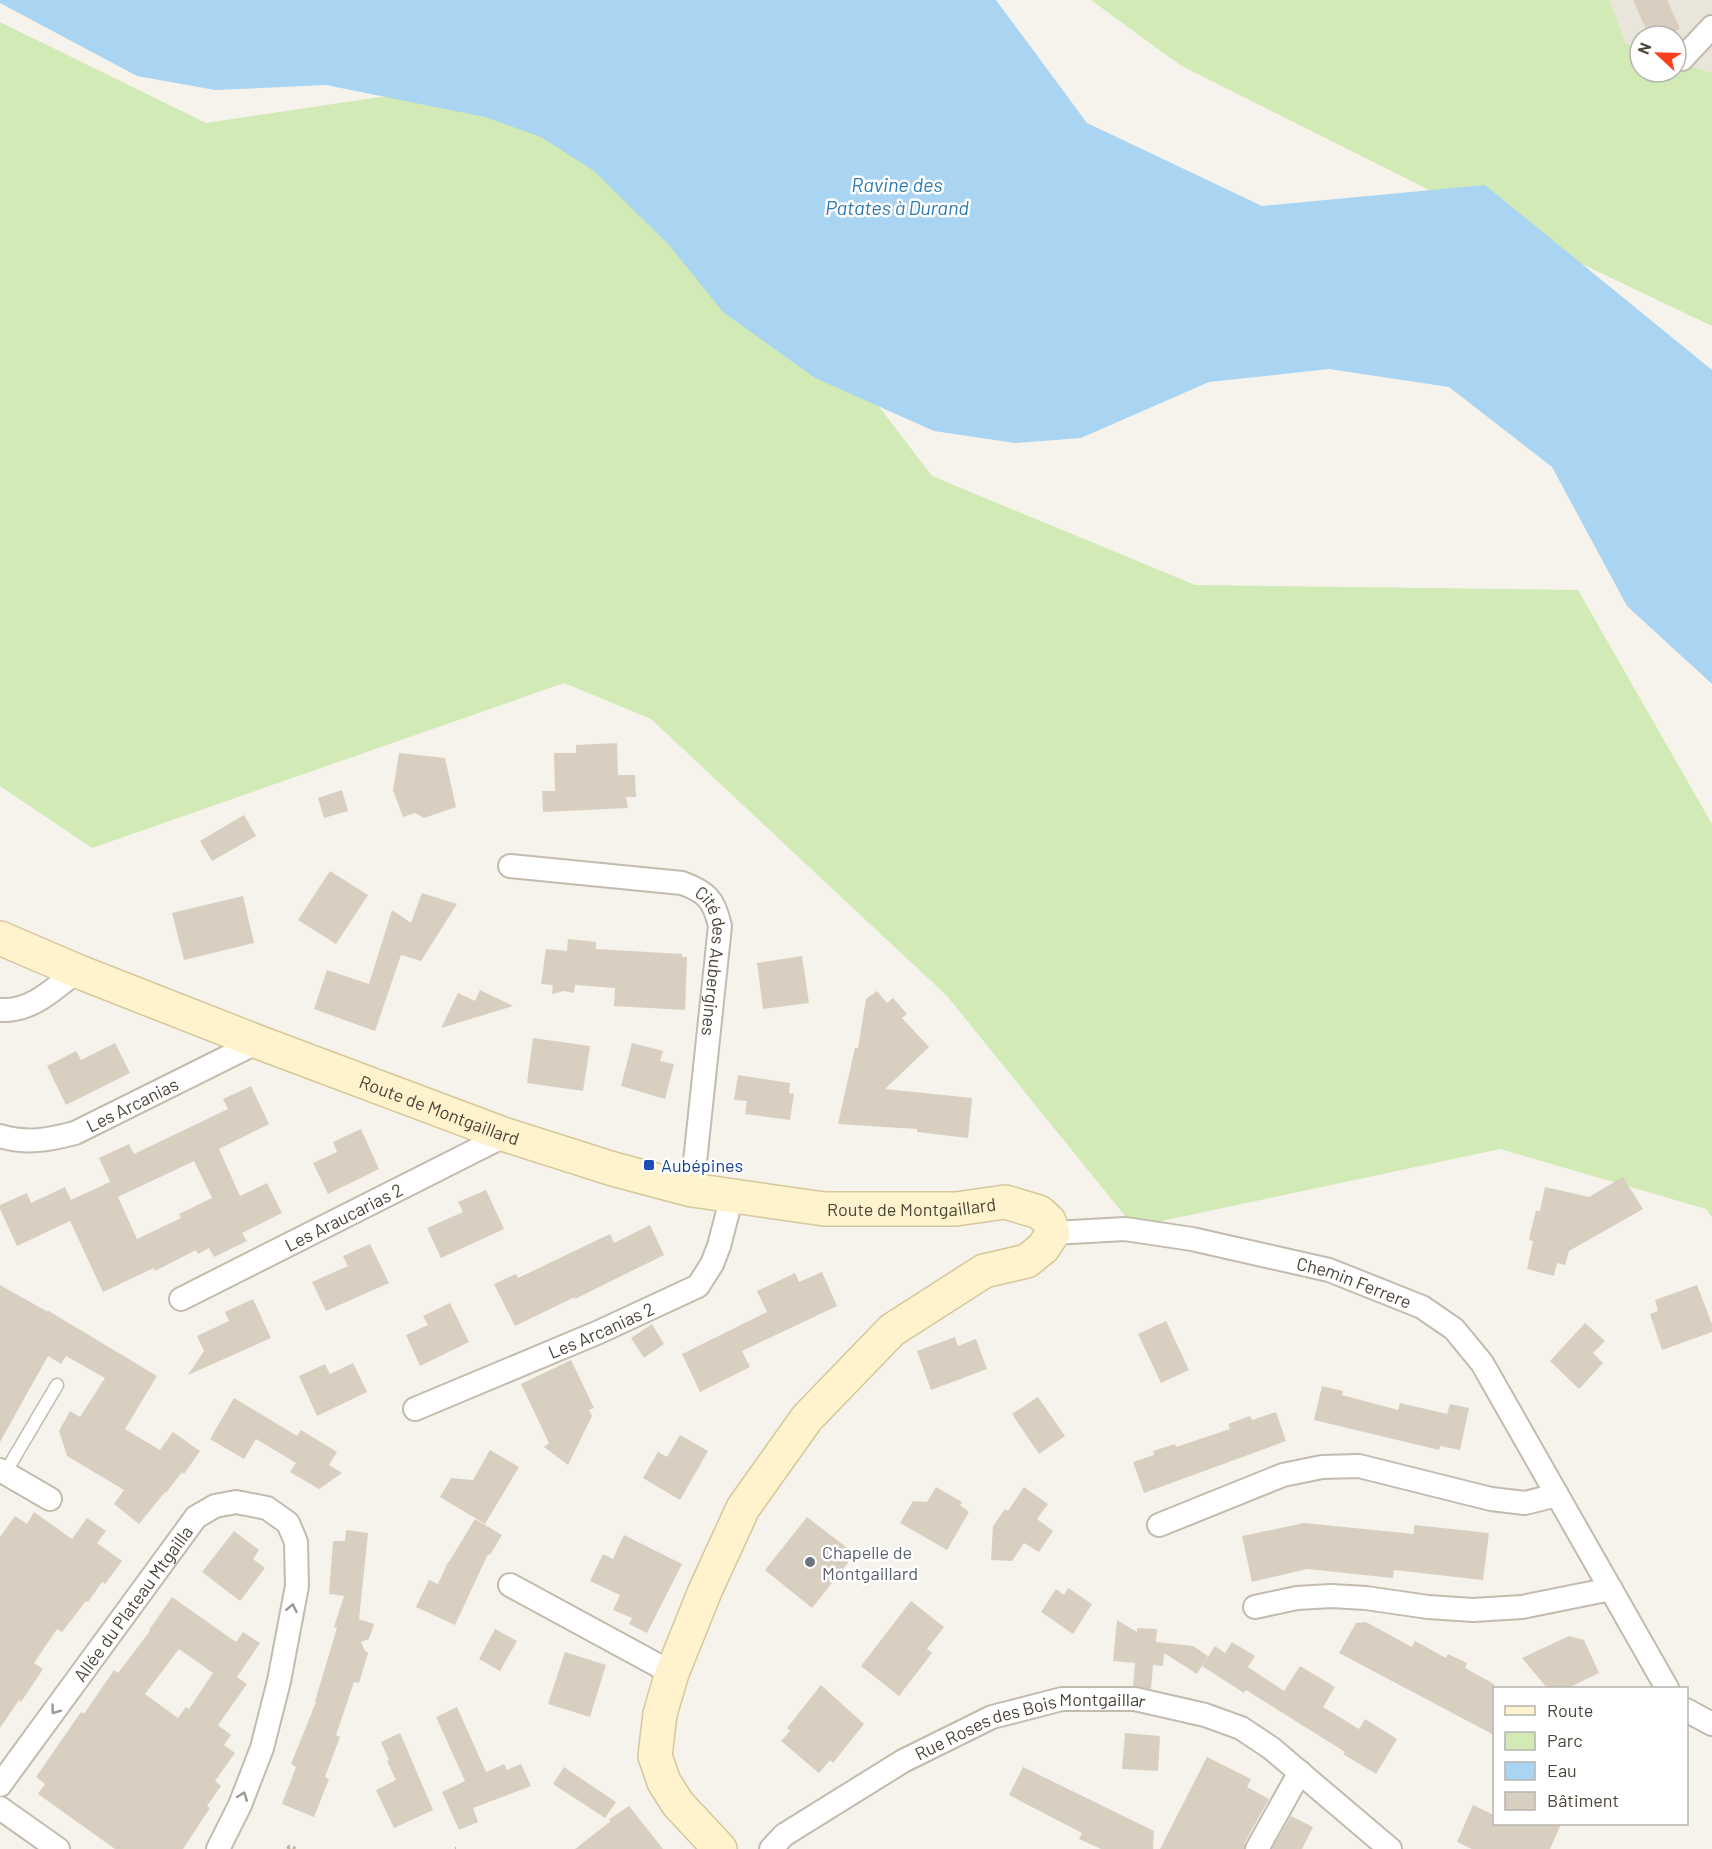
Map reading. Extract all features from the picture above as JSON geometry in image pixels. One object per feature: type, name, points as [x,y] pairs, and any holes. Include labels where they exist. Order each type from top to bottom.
[{"type":"street","points":[[1688,53],[1712,27]]},
{"type":"street","name":"Cité des Aubergines","points":[[510,866],[681,882],[695,887],[706,895],[716,908],[720,926],[692,1190]]},
{"type":"street","name":"Route de Montgaillard","points":[[0,938],[258,1042],[506,1135],[613,1169],[692,1190],[824,1209],[956,1209],[1005,1202],[1039,1212],[1049,1221],[1053,1233]]},
{"type":"street","points":[[0,1010],[11,1011],[37,1002],[77,970]]},
{"type":"street","name":"Les Arcanias","points":[[0,1136],[43,1141],[75,1133],[258,1042]]},
{"type":"street","name":"Les Araucarias 2","points":[[181,1299],[506,1135]]},
{"type":"street","name":"Les Arcanias 2","points":[[415,1409],[599,1332],[698,1286],[712,1264],[719,1246],[732,1196]]},
{"type":"street","name":"Chemin Ferrere","points":[[1053,1233],[1125,1229],[1191,1239],[1329,1270],[1422,1307],[1454,1329],[1482,1363],[1666,1687]]},
{"type":"street","points":[[720,1849],[678,1804],[664,1782],[655,1756],[660,1714],[672,1673],[705,1591],[743,1508],[807,1418],[892,1330],[984,1271],[1027,1261],[1043,1248],[1053,1233]]},
{"type":"street","points":[[1159,1524],[1283,1475],[1322,1467],[1359,1466],[1502,1500],[1525,1503],[1557,1495]]},
{"type":"street","points":[[2,1471],[50,1499]]},
{"type":"street","name":"Allée du Plateau Mtgailla","points":[[0,1785],[196,1517],[215,1506],[236,1502],[267,1508],[288,1523],[296,1542],[297,1586],[279,1682],[262,1748],[240,1805],[218,1849]]},
{"type":"street","points":[[510,1585],[672,1673]]},
{"type":"street","points":[[1256,1607],[1297,1598],[1331,1596],[1473,1610],[1522,1607],[1611,1589]]},
{"type":"street","name":"Rue Roses des Bois Montgaillar","points":[[771,1849],[784,1835],[903,1761],[993,1717],[1062,1699],[1135,1699],[1205,1715],[1241,1728],[1271,1748],[1300,1772],[1377,1845]]},
{"type":"street","points":[[1688,1711],[1712,1724]]},
{"type":"street","points":[[1257,1849],[1300,1772]]},
{"type":"street","points":[[0,1808],[58,1849]]},
{"type":"lane","points":[[2,1471],[57,1385]]},
{"type":"path","points":[[288,1849],[289,1847],[297,1849]]},
{"type":"shaded area","points":[[1610,0],[1712,0],[1712,73],[1688,65],[1688,24],[1628,24],[1628,44],[1625,43]]},
{"type":"green space","points":[[1091,0],[1610,0],[1625,43],[1628,44],[1628,84],[1688,84],[1688,65],[1712,73],[1712,326],[1477,214],[1180,65]]},
{"type":"green space","points":[[0,22],[206,123],[616,62],[932,476],[1195,585],[1578,590],[1712,824],[1712,1217],[1706,1209],[1500,1149],[1134,1227],[947,996],[651,719],[564,683],[92,848],[0,786]]},
{"type":"water","name":"Ravine des Patates à Durand","points":[[0,0],[996,0],[1087,123],[1262,206],[1485,185],[1712,370],[1712,684],[1627,606],[1552,467],[1449,387],[1329,369],[1209,382],[1081,438],[1015,443],[934,431],[815,378],[723,312],[669,245],[594,171],[541,137],[485,117],[326,85],[215,90],[137,76],[0,3]]},
{"type":"building","points":[[1633,0],[1667,0],[1678,24],[1644,24]]},
{"type":"building","points":[[617,743],[618,775],[635,775],[636,797],[626,797],[628,808],[543,812],[542,791],[555,791],[554,753],[576,753],[576,745]]},
{"type":"building","points":[[399,753],[445,758],[456,807],[424,818],[415,813],[403,817],[393,790]]},
{"type":"building","points":[[342,790],[348,811],[324,818],[318,798]]},
{"type":"building","points":[[244,815],[256,836],[212,861],[200,841]]},
{"type":"building","points":[[330,871],[368,895],[336,944],[298,920]]},
{"type":"building","points":[[422,893],[457,904],[421,961],[401,955],[375,1031],[314,1009],[327,970],[369,984],[392,910],[411,923]]},
{"type":"building","points":[[243,896],[254,943],[184,960],[172,913]]},
{"type":"building","points":[[568,939],[596,942],[596,949],[682,954],[682,957],[687,957],[685,1010],[614,1006],[615,988],[575,985],[574,993],[564,991],[552,994],[553,985],[541,984],[546,949],[567,951]]},
{"type":"building","points":[[802,956],[809,1003],[763,1009],[757,963]]},
{"type":"building","points":[[480,990],[513,1006],[441,1028],[458,993],[475,1001]]},
{"type":"building","points":[[877,991],[887,1003],[893,998],[907,1014],[902,1018],[929,1047],[885,1089],[972,1098],[968,1138],[917,1132],[917,1129],[838,1124],[855,1048],[858,1048],[866,999]]},
{"type":"building","points":[[533,1038],[590,1046],[583,1091],[527,1083]]},
{"type":"building","points":[[115,1043],[130,1073],[66,1105],[47,1066],[76,1051],[81,1060]]},
{"type":"building","points":[[632,1043],[663,1051],[660,1061],[674,1064],[665,1099],[621,1086]]},
{"type":"building","points":[[738,1075],[790,1083],[789,1093],[794,1094],[790,1120],[745,1114],[747,1101],[734,1100]]},
{"type":"building","points":[[251,1086],[269,1124],[219,1149],[240,1196],[267,1183],[282,1213],[242,1233],[247,1241],[214,1257],[209,1248],[198,1254],[196,1250],[155,1271],[154,1268],[103,1292],[70,1221],[17,1246],[0,1205],[27,1193],[31,1203],[65,1187],[71,1200],[110,1182],[99,1158],[129,1144],[134,1154],[228,1109],[223,1099]],"holes":[[[194,1161],[212,1198],[179,1214],[181,1218],[137,1239],[118,1197]]]},
{"type":"building","points":[[361,1129],[379,1169],[328,1194],[313,1163],[337,1152],[333,1142]]},
{"type":"building","points":[[1623,1177],[1643,1209],[1569,1251],[1565,1265],[1557,1263],[1554,1276],[1527,1269],[1533,1241],[1529,1240],[1530,1234],[1536,1211],[1540,1211],[1545,1187],[1589,1197]]},
{"type":"building","points":[[486,1190],[504,1229],[441,1258],[427,1228],[463,1212],[458,1202]]},
{"type":"building","points":[[650,1225],[664,1255],[515,1326],[494,1284],[516,1274],[518,1278],[610,1234],[614,1243]]},
{"type":"building","points":[[370,1244],[389,1283],[326,1311],[312,1282],[348,1266],[343,1256]]},
{"type":"building","points":[[822,1272],[837,1306],[742,1351],[750,1367],[700,1392],[682,1354],[767,1312],[757,1291],[795,1273],[799,1282]]},
{"type":"building","points":[[0,1285],[48,1312],[47,1310],[157,1376],[125,1429],[160,1450],[173,1432],[200,1451],[184,1474],[182,1472],[139,1524],[114,1504],[124,1490],[67,1456],[59,1431],[70,1411],[80,1417],[105,1378],[66,1356],[61,1364],[48,1356],[0,1442]]},
{"type":"building","points":[[1697,1285],[1712,1324],[1712,1332],[1662,1350],[1650,1314],[1658,1311],[1655,1300]]},
{"type":"building","points":[[253,1299],[271,1338],[188,1375],[204,1351],[197,1336],[229,1321],[225,1312]]},
{"type":"building","points":[[450,1303],[469,1342],[420,1366],[406,1335],[428,1325],[423,1316]]},
{"type":"building","points":[[1166,1321],[1189,1370],[1161,1383],[1138,1334]]},
{"type":"building","points":[[1585,1323],[1605,1341],[1593,1353],[1603,1363],[1579,1389],[1550,1361]]},
{"type":"building","points":[[652,1324],[664,1344],[644,1358],[631,1338]]},
{"type":"building","points":[[955,1337],[958,1346],[976,1339],[987,1369],[931,1390],[917,1351]]},
{"type":"building","points":[[571,1360],[594,1408],[589,1410],[592,1416],[568,1465],[544,1447],[549,1443],[521,1384]]},
{"type":"building","points":[[353,1363],[367,1392],[317,1416],[299,1376],[325,1364],[330,1374]]},
{"type":"building","points":[[1322,1386],[1343,1391],[1342,1395],[1398,1410],[1400,1403],[1447,1414],[1450,1404],[1469,1408],[1460,1450],[1440,1446],[1439,1450],[1314,1420]]},
{"type":"building","points":[[1038,1397],[1065,1436],[1039,1454],[1012,1414]]},
{"type":"building","points":[[234,1398],[297,1436],[301,1430],[337,1452],[329,1465],[342,1473],[319,1489],[290,1472],[296,1463],[256,1439],[244,1459],[210,1439]]},
{"type":"building","points":[[1276,1412],[1286,1441],[1144,1493],[1133,1462],[1154,1455],[1153,1451],[1175,1444],[1176,1447],[1230,1429],[1228,1424],[1250,1416],[1252,1420]]},
{"type":"building","points":[[680,1435],[708,1451],[680,1500],[643,1478],[658,1452],[667,1457]]},
{"type":"building","points":[[490,1450],[519,1467],[485,1524],[440,1497],[451,1478],[473,1480]]},
{"type":"building","points":[[936,1487],[962,1502],[960,1505],[969,1512],[947,1550],[900,1523],[913,1501],[927,1502]]},
{"type":"building","points":[[1024,1487],[1048,1504],[1037,1519],[1053,1531],[1039,1552],[1024,1543],[1012,1561],[991,1560],[993,1526],[1005,1509],[1008,1511]]},
{"type":"building","points":[[34,1512],[72,1539],[87,1518],[106,1531],[97,1543],[122,1561],[105,1584],[102,1582],[62,1632],[57,1629],[34,1663],[43,1669],[0,1728],[0,1537],[15,1516],[27,1524]]},
{"type":"building","name":"Chapelle de Montgaillard","points":[[807,1517],[855,1554],[812,1608],[765,1570]]},
{"type":"building","points":[[475,1519],[502,1535],[490,1555],[488,1554],[455,1625],[416,1607],[429,1580],[438,1584],[448,1562]]},
{"type":"building","points":[[1304,1523],[1414,1534],[1414,1525],[1489,1533],[1483,1580],[1394,1570],[1393,1578],[1307,1569],[1252,1582],[1242,1536]]},
{"type":"building","points":[[346,1530],[368,1533],[359,1619],[374,1624],[369,1639],[361,1642],[368,1653],[359,1683],[354,1682],[336,1735],[340,1737],[325,1777],[329,1779],[314,1817],[282,1804],[296,1767],[291,1764],[316,1702],[337,1628],[334,1627],[344,1596],[329,1594],[333,1541],[345,1541]]},
{"type":"building","points":[[234,1531],[259,1550],[253,1559],[265,1568],[240,1601],[202,1572]]},
{"type":"building","points":[[624,1535],[682,1564],[647,1633],[629,1624],[632,1618],[613,1610],[620,1595],[590,1581],[603,1554],[613,1559]]},
{"type":"building","points":[[1068,1588],[1092,1604],[1073,1634],[1041,1612],[1056,1589],[1064,1595]]},
{"type":"building","points":[[172,1597],[236,1642],[243,1632],[260,1643],[237,1677],[247,1684],[218,1725],[231,1735],[224,1745],[235,1753],[215,1781],[221,1786],[207,1806],[210,1808],[183,1849],[115,1849],[38,1794],[45,1784],[36,1777],[81,1712],[84,1714],[114,1670],[118,1673]],"holes":[[[179,1649],[213,1673],[189,1709],[186,1707],[178,1718],[145,1694]]]},
{"type":"building","points":[[911,1601],[944,1627],[927,1649],[932,1653],[899,1696],[861,1666]]},
{"type":"building","points":[[1117,1620],[1137,1632],[1137,1628],[1157,1629],[1156,1642],[1193,1646],[1208,1656],[1197,1674],[1164,1653],[1163,1666],[1153,1665],[1151,1689],[1133,1686],[1135,1663],[1113,1661]]},
{"type":"building","points":[[1366,1622],[1412,1647],[1415,1641],[1446,1658],[1448,1654],[1467,1663],[1465,1668],[1494,1684],[1493,1734],[1339,1653],[1356,1623]]},
{"type":"building","points":[[495,1629],[517,1641],[500,1671],[479,1659]]},
{"type":"building","points":[[1569,1636],[1584,1640],[1599,1673],[1570,1687],[1546,1687],[1522,1658]]},
{"type":"building","points":[[1232,1642],[1255,1656],[1248,1667],[1284,1691],[1300,1666],[1335,1687],[1323,1707],[1359,1729],[1365,1719],[1397,1739],[1376,1774],[1246,1690],[1244,1693],[1202,1666],[1215,1646],[1225,1653]]},
{"type":"building","points":[[565,1652],[606,1665],[590,1717],[548,1704]]},
{"type":"building","points":[[821,1685],[864,1724],[833,1763],[830,1760],[819,1773],[781,1741],[790,1731],[787,1728]]},
{"type":"building","points":[[457,1707],[486,1772],[504,1764],[507,1770],[521,1764],[531,1786],[473,1808],[478,1822],[459,1830],[442,1792],[465,1781],[436,1717]]},
{"type":"building","points":[[400,1733],[433,1810],[394,1828],[376,1790],[396,1780],[381,1742]]},
{"type":"building","points":[[1125,1733],[1160,1736],[1158,1771],[1122,1769]]},
{"type":"building","points":[[1207,1757],[1251,1779],[1247,1787],[1269,1799],[1245,1842],[1244,1849],[1160,1849]]},
{"type":"building","points":[[564,1767],[616,1802],[605,1818],[553,1784]]},
{"type":"building","points":[[1023,1767],[1154,1831],[1153,1849],[1101,1849],[1079,1839],[1082,1833],[1009,1795]]},
{"type":"building","points":[[1473,1805],[1493,1815],[1493,1825],[1561,1825],[1550,1849],[1472,1849],[1457,1842]]},
{"type":"building","points":[[629,1806],[663,1849],[575,1849],[611,1821],[608,1820]]},
{"type":"building","points":[[1291,1816],[1313,1827],[1302,1849],[1272,1849]]},
{"type":"place","name":"Aubépines","points":[[649,1165]]},
{"type":"place","name":"Chapelle de Montgaillard","points":[[810,1562]]}]
